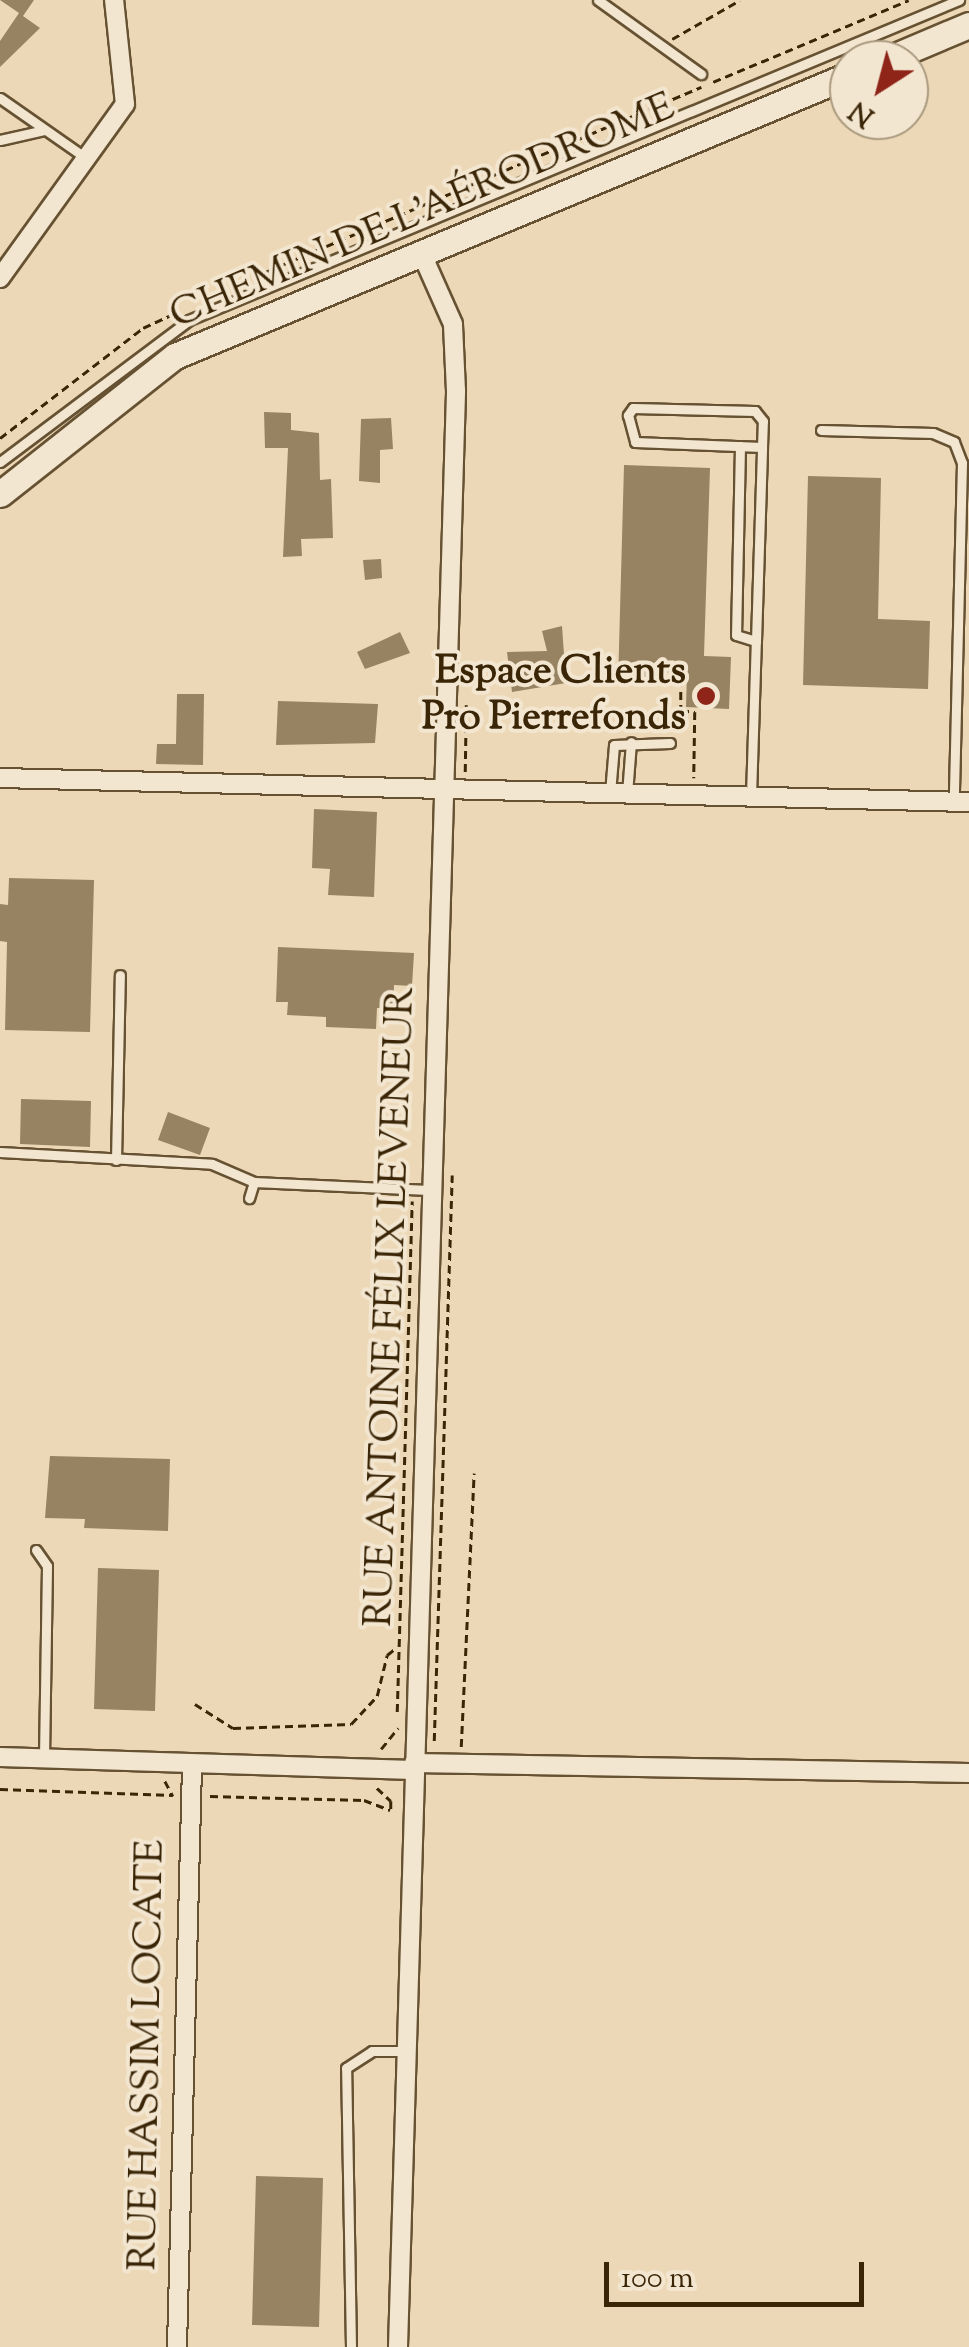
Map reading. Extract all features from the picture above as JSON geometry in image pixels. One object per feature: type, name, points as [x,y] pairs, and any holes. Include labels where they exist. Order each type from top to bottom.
[{"type":"main road","points":[[929,42],[969,25]]},
{"type":"main road","name":"CHEMIN DE L'AÉRODROME","points":[[0,494],[174,356],[829,83]]},
{"type":"street","points":[[0,278],[86,158],[129,90],[114,0]]},
{"type":"street","name":"RUE ANTOINE FÉLIX LEVENEUR","points":[[398,2347],[417,1646],[421,1189],[444,793],[456,344],[421,252]]},
{"type":"street","points":[[0,778],[444,793],[962,802]]},
{"type":"street","points":[[0,1757],[192,1765],[460,1764],[968,1773]]},
{"type":"street","name":"RUE HASSIM LOCATE","points":[[177,2347],[192,1765]]},
{"type":"lane","points":[[598,0],[701,74]]},
{"type":"lane","points":[[0,462],[189,320],[958,0]]},
{"type":"lane","points":[[0,98],[86,158]]},
{"type":"lane","points":[[0,140],[44,130]]},
{"type":"lane","points":[[751,796],[763,421],[755,412],[633,408],[628,415],[635,442],[762,447]]},
{"type":"lane","points":[[821,430],[933,433],[954,442],[962,463],[962,802]]},
{"type":"lane","points":[[740,446],[736,635],[756,641]]},
{"type":"lane","points":[[619,794],[630,742]]},
{"type":"lane","points":[[619,794],[614,744],[670,744]]},
{"type":"lane","points":[[116,1160],[120,976]]},
{"type":"lane","points":[[0,1152],[212,1164],[254,1182],[421,1189]]},
{"type":"lane","points":[[249,1198],[254,1182]]},
{"type":"lane","points":[[36,1550],[47,1566],[44,1758]]},
{"type":"lane","points":[[351,2347],[346,2068],[372,2050],[406,2051]]},
{"type":"path","points":[[661,45],[740,0]]},
{"type":"path","points":[[681,680],[681,710],[695,712],[694,780]]},
{"type":"path","points":[[378,1753],[404,1723],[397,1712],[397,1647],[421,1189]]},
{"type":"path","points":[[460,1764],[474,1473]]},
{"type":"path","points":[[195,1704],[233,1728],[352,1724],[367,1714],[387,1655],[397,1647],[417,1646]]},
{"type":"path","points":[[206,1797],[208,1786]]},
{"type":"path","points":[[375,1786],[391,1801],[390,1810]]},
{"type":"building","points":[[0,0],[34,0],[23,16],[40,28],[0,67],[0,41],[19,13]]},
{"type":"building","points":[[264,412],[291,413],[291,430],[319,433],[320,480],[331,479],[333,538],[301,539],[302,556],[283,557],[288,448],[265,448]]},
{"type":"building","points":[[391,418],[393,449],[380,450],[380,483],[359,481],[361,419]]},
{"type":"building","points":[[624,465],[710,468],[704,656],[731,657],[729,709],[686,707],[687,673],[656,672],[655,685],[618,684]]},
{"type":"building","points":[[808,476],[881,478],[878,619],[930,621],[928,689],[803,685]]},
{"type":"building","points":[[381,559],[382,578],[365,580],[363,560]]},
{"type":"building","points":[[562,626],[566,683],[512,692],[507,652],[547,651],[542,631]]},
{"type":"building","points":[[400,632],[410,653],[365,669],[357,652]]},
{"type":"building","points":[[177,694],[204,694],[203,765],[156,764],[157,744],[176,744]]},
{"type":"building","points":[[278,701],[378,704],[375,743],[276,745]]},
{"type":"building","points":[[314,809],[377,812],[374,897],[328,895],[330,869],[312,868]]},
{"type":"building","points":[[9,878],[94,880],[90,1032],[5,1030],[7,942],[0,941],[0,904],[8,905]]},
{"type":"building","points":[[278,947],[414,953],[412,986],[394,985],[393,1008],[377,1008],[376,1029],[326,1027],[326,1017],[287,1015],[288,1002],[276,1002]]},
{"type":"building","points":[[21,1099],[91,1101],[90,1147],[20,1144]]},
{"type":"building","points":[[168,1112],[210,1128],[200,1155],[158,1140]]},
{"type":"building","points":[[50,1456],[170,1459],[168,1531],[84,1528],[85,1519],[45,1518]]},
{"type":"building","points":[[98,1568],[159,1570],[155,1711],[94,1709]]},
{"type":"building","points":[[256,2176],[323,2178],[319,2327],[252,2325]]},
{"type":"place","name":"Espace Clients Pro Pierrefonds","points":[[706,696]]}]
